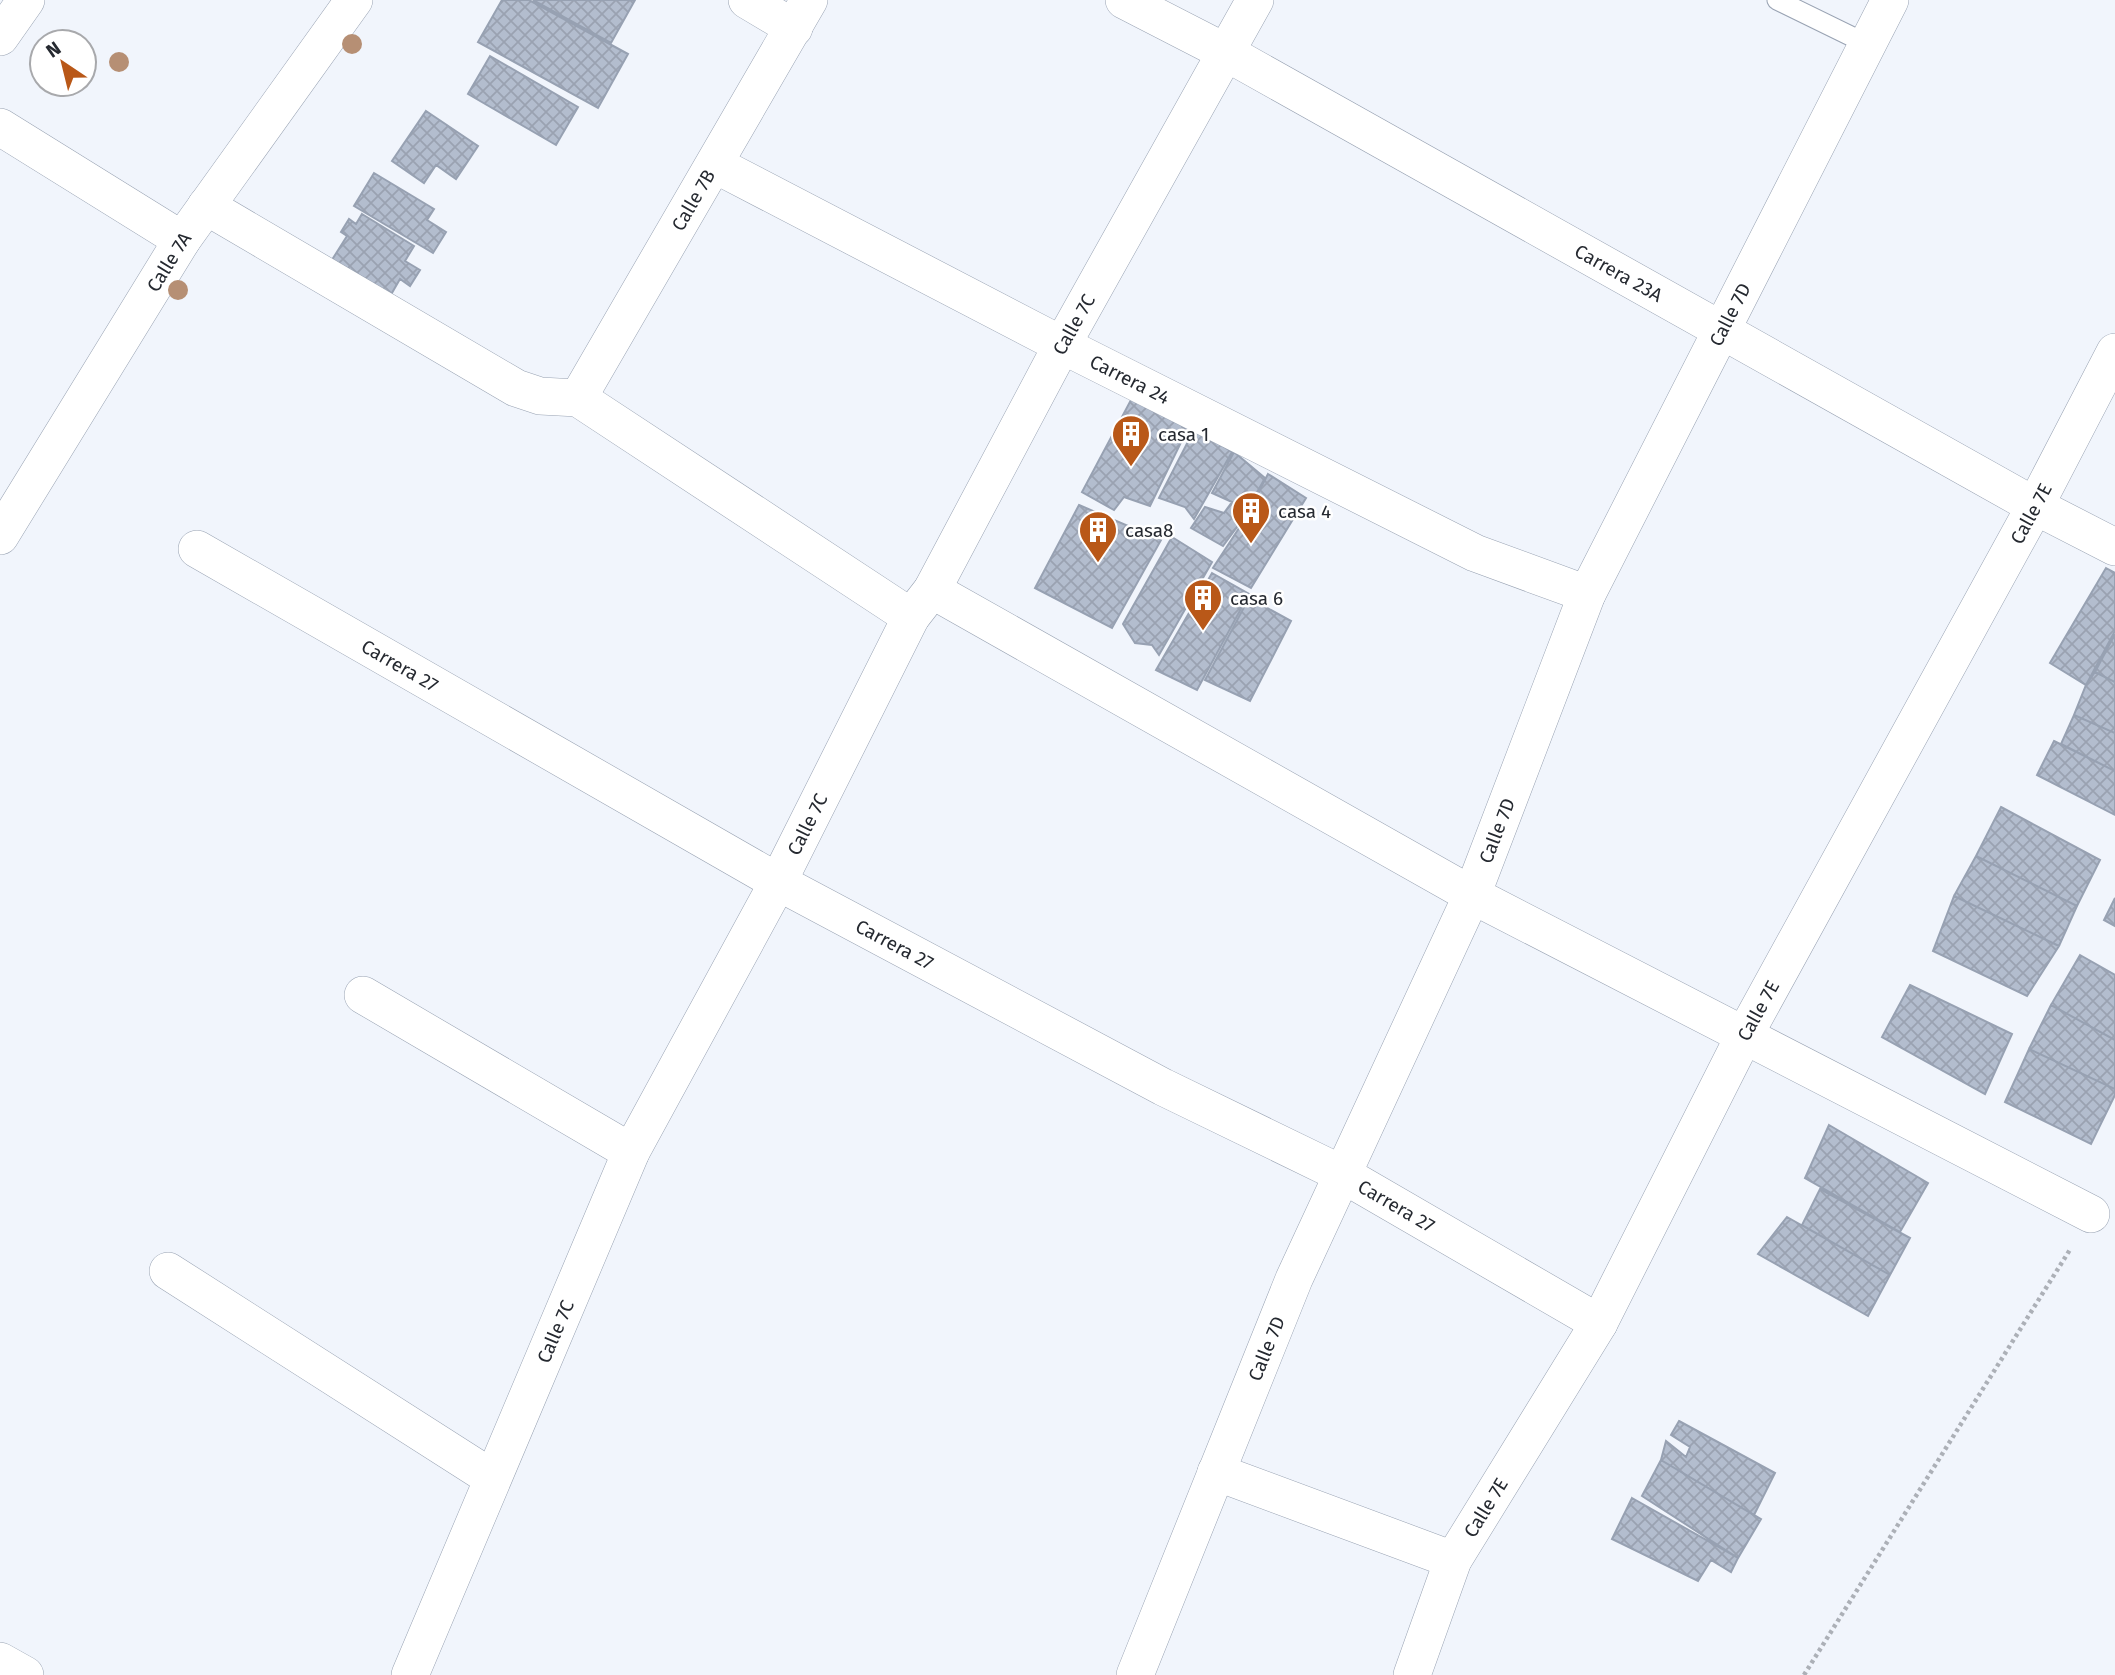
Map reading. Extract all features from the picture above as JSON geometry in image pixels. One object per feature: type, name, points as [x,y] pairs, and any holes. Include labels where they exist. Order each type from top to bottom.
[{"type":"street","points":[[0,37],[26,0]]},
{"type":"street","name":"Calle 7A","points":[[0,536],[182,240],[354,0]]},
{"type":"street","points":[[747,0],[801,14]]},
{"type":"street","name":"Carrera 23A","points":[[1124,0],[1227,53],[2035,506],[2115,547]]},
{"type":"street","name":"Calle 7C","points":[[410,1675],[631,1152],[778,882],[921,603],[1255,0]]},
{"type":"street","name":"Calle 7D","points":[[1135,1675],[1294,1279],[1472,895],[1587,594],[1890,0]]},
{"type":"street","name":"Calle 7B","points":[[578,398],[716,165],[801,14]]},
{"type":"street","points":[[0,127],[182,240]]},
{"type":"street","name":"Carrera 24","points":[[716,165],[1062,345],[1475,553],[1587,594]]},
{"type":"street","points":[[206,206],[516,388],[559,398],[578,398],[921,603],[1472,895],[2091,1214]]},
{"type":"street","name":"Calle 7E","points":[[1412,1675],[1454,1560],[1599,1323],[1745,1034],[2035,506],[2115,352]]},
{"type":"street","name":"Carrera 27","points":[[197,549],[778,882],[1163,1087],[1342,1174],[1599,1323]]},
{"type":"street","points":[[363,995],[631,1152]]},
{"type":"street","points":[[168,1271],[492,1478]]},
{"type":"street","points":[[1216,1472],[1454,1560]]},
{"type":"street","points":[[0,1661],[25,1675]]},
{"type":"lane","points":[[1777,0],[1867,44]]},
{"type":"path","points":[[1804,1675],[2091,1214]]},
{"type":"building","points":[[502,0],[529,0],[628,54],[598,108],[478,42]]},
{"type":"building","points":[[533,0],[635,0],[611,43]]},
{"type":"building","points":[[490,56],[578,107],[556,145],[468,94]]},
{"type":"building","points":[[426,111],[478,146],[456,179],[436,165],[424,183],[392,161]]},
{"type":"building","points":[[374,173],[434,209],[427,220],[446,232],[433,253],[354,206]]},
{"type":"building","points":[[362,214],[414,246],[405,261],[420,270],[410,286],[400,279],[389,298],[330,263],[347,236],[341,232],[349,219],[356,224]]},
{"type":"building","name":"casa 1","points":[[1132,398],[1189,426],[1150,506],[1124,497],[1114,510],[1082,492]]},
{"type":"building","points":[[1195,428],[1232,452],[1194,519],[1185,507],[1159,498]]},
{"type":"building","points":[[1234,452],[1265,478],[1240,523],[1223,546],[1191,528],[1205,507],[1224,513],[1232,502],[1212,493]]},
{"type":"building","name":"casa 4","points":[[1268,474],[1306,498],[1251,588],[1213,568],[1243,522]]},
{"type":"building","name":"casa8","points":[[1079,505],[1161,540],[1112,628],[1035,588]]},
{"type":"building","points":[[1172,537],[1212,562],[1159,655],[1152,645],[1135,643],[1123,624]]},
{"type":"building","points":[[2106,568],[2115,573],[2115,631],[2086,685],[2050,663]]},
{"type":"building","name":"casa 6","points":[[1212,573],[1249,594],[1197,690],[1156,670]]},
{"type":"building","points":[[1249,598],[1291,621],[1250,701],[1205,680]]},
{"type":"building","points":[[2115,634],[2115,682],[2095,672]]},
{"type":"building","points":[[2095,672],[2115,682],[2115,733],[2074,715],[2086,685]]},
{"type":"building","points":[[2074,715],[2115,733],[2115,771],[2061,744]]},
{"type":"building","points":[[2054,741],[2115,771],[2115,815],[2037,775]]},
{"type":"building","points":[[2001,807],[2100,860],[2077,906],[1976,856]]},
{"type":"building","points":[[1976,856],[2077,906],[2059,946],[1954,896]]},
{"type":"building","points":[[1954,896],[2059,946],[2027,996],[1933,951]]},
{"type":"building","points":[[2115,898],[2115,926],[2104,920]]},
{"type":"building","points":[[2080,955],[2115,975],[2115,1040],[2051,1005]]},
{"type":"building","points":[[1910,985],[2012,1034],[1985,1094],[1882,1037]]},
{"type":"building","points":[[2051,1005],[2115,1040],[2115,1089],[2029,1049]]},
{"type":"building","points":[[2029,1049],[2115,1089],[2115,1095],[2091,1144],[2005,1102]]},
{"type":"building","points":[[1829,1125],[1928,1183],[1900,1232],[1805,1178]]},
{"type":"building","points":[[1820,1189],[1910,1238],[1890,1275],[1802,1225]]},
{"type":"building","points":[[1787,1217],[1890,1275],[1868,1316],[1758,1254]]},
{"type":"building","points":[[1679,1421],[1775,1473],[1754,1515],[1661,1460],[1666,1441],[1686,1457],[1690,1447],[1671,1435]]},
{"type":"building","points":[[1661,1460],[1761,1519],[1738,1558],[1642,1496]]},
{"type":"building","points":[[1632,1498],[1738,1558],[1731,1572],[1711,1560],[1698,1581],[1612,1539]]},
{"type":"place","name":"casa 1","points":[[1131,468]]},
{"type":"place","name":"casa 4","points":[[1251,545]]},
{"type":"place","name":"casa8","points":[[1098,564]]},
{"type":"place","name":"casa 6","points":[[1203,632]]}]
